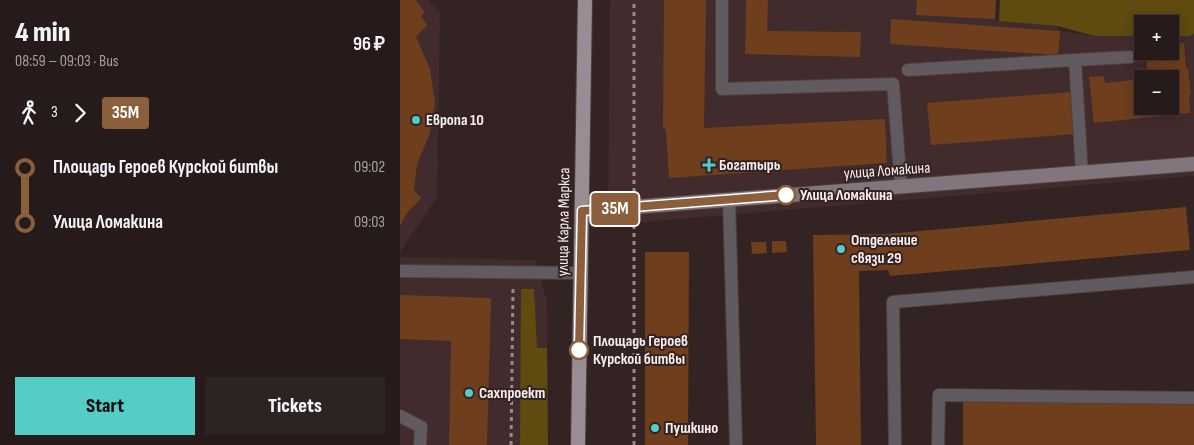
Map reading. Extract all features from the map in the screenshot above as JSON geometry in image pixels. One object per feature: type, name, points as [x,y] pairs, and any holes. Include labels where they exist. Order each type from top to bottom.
[{"type":"main road","name":"улица Карла Маркса","points":[[578,445],[585,0]]},
{"type":"main road","name":"улица Ломакина","points":[[582,211],[1194,164]]},
{"type":"lane","points":[[722,0],[722,89],[893,84],[901,187]]},
{"type":"lane","points":[[908,70],[1130,57]]},
{"type":"lane","points":[[1075,60],[1082,173]]},
{"type":"lane","points":[[729,199],[736,445]]},
{"type":"lane","points":[[400,271],[581,273]]},
{"type":"lane","points":[[895,445],[893,302],[1194,277]]},
{"type":"lane","points":[[938,445],[939,396],[1194,398]]},
{"type":"lane","points":[[400,416],[421,426],[420,445]]},
{"type":"path","points":[[511,445],[513,288]]},
{"type":"shaded area","name":"Европа 10","points":[[400,0],[428,0],[440,13],[437,197],[400,252]]},
{"type":"shaded area","points":[[610,0],[996,0],[995,19],[999,21],[1057,26],[1060,31],[1095,36],[1134,36],[1134,60],[1179,60],[1179,36],[1194,34],[1194,176],[608,225]]},
{"type":"shaded area","points":[[1000,0],[1194,0],[1194,34],[1189,36],[1179,36],[1179,15],[1134,15],[1134,36],[1095,36],[1057,26],[999,21]]},
{"type":"shaded area","points":[[400,257],[536,260],[547,302],[548,445],[400,445]]},
{"type":"shaded area","points":[[521,289],[534,289],[537,348],[547,348],[548,445],[520,445]]},
{"type":"building","name":"Европа 10","points":[[400,0],[416,0],[425,13],[421,16],[427,25],[416,37],[430,69],[435,103],[429,136],[417,164],[414,190],[421,198],[407,213],[400,226]]},
{"type":"building","points":[[664,0],[706,0],[704,128],[885,119],[887,163],[669,178],[666,131],[663,127]]},
{"type":"building","points":[[746,0],[768,0],[767,31],[861,32],[860,57],[745,54]]},
{"type":"building","points":[[917,0],[996,0],[995,19],[916,15]]},
{"type":"building","points":[[891,19],[1060,31],[1058,55],[890,44]]},
{"type":"building","points":[[1184,43],[1191,95],[1189,95],[1190,113],[1179,114],[1179,70],[1147,70],[1147,60],[1179,60],[1179,44]]},
{"type":"building","points":[[1104,76],[1105,83],[1134,80],[1134,115],[1171,115],[1094,123],[1089,77]]},
{"type":"building","points":[[1072,92],[1076,134],[931,145],[927,103]]},
{"type":"building","points":[[1186,207],[1190,250],[890,276],[888,270],[859,271],[861,445],[816,445],[813,235],[887,234]]},
{"type":"building","points":[[772,241],[786,241],[787,252],[772,253]]},
{"type":"building","points":[[751,242],[766,242],[767,253],[752,254]]},
{"type":"building","points":[[645,252],[689,252],[688,445],[645,445]]},
{"type":"building","name":"Сахпроект","points":[[400,295],[491,298],[487,445],[449,445],[451,341],[400,339]]},
{"type":"building","points":[[1194,399],[1194,445],[963,445],[963,400]]},
{"type":"bus line","name":"35М","points":[[579,350],[582,211],[786,195]]},
{"type":"place","name":"Европа 10","points":[[416,120]]},
{"type":"place","name":"Богатырь","points":[[709,165]]},
{"type":"place","name":"Улица Ломакина","points":[[786,195]]},
{"type":"place","name":"Отделение связи 29","points":[[841,249]]},
{"type":"place","name":"Площадь Героев Курской битвы","points":[[579,350]]},
{"type":"place","name":"Сахпроект","points":[[469,393]]},
{"type":"place","name":"Пушкино","points":[[655,428]]}]
